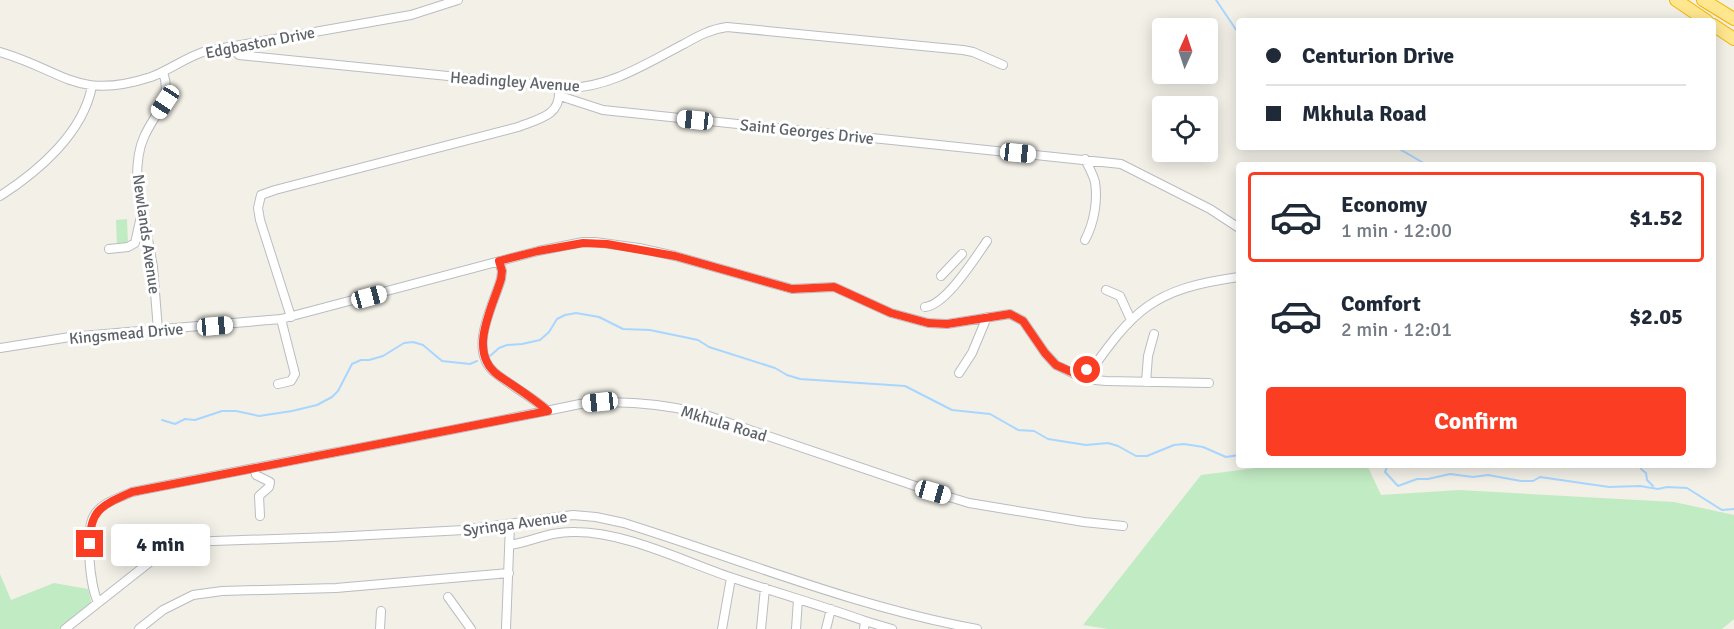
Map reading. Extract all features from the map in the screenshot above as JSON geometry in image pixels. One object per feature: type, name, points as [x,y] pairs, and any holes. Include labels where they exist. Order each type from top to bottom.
[{"type":"highway","points":[[1676,0],[1703,18]]},
{"type":"highway","points":[[1703,0],[1734,19]]},
{"type":"highway","points":[[1716,27],[1734,39]]},
{"type":"street","name":"Edgbaston Drive","points":[[0,52],[68,81],[92,86],[118,85],[163,72],[198,54],[411,15],[458,0]]},
{"type":"street","name":"Headingley Avenue","points":[[231,47],[239,55],[559,91],[607,82],[707,32],[727,27],[963,50],[1003,65]]},
{"type":"street","name":"Newlands Avenue","points":[[158,330],[153,267],[137,179],[139,154],[144,137],[165,102],[167,90],[163,72]]},
{"type":"street","points":[[0,196],[29,175],[68,135],[86,110],[92,86]]},
{"type":"street","name":"Saint Georges Drive","points":[[559,91],[603,110],[1105,161],[1131,168],[1210,209],[1236,226]]},
{"type":"street","points":[[291,317],[260,220],[258,208],[261,195],[518,128],[553,111],[559,104],[559,91]]},
{"type":"street","points":[[1085,159],[1095,181],[1095,189],[1093,219],[1085,240]]},
{"type":"street","points":[[109,249],[128,247],[135,243],[143,209]]},
{"type":"street","points":[[925,307],[936,304],[948,292],[987,240]]},
{"type":"street","name":"Kingsmead Drive","points":[[0,348],[70,337],[281,319],[538,251],[583,243],[607,244],[675,256],[792,289],[834,287],[891,313],[917,321],[947,324],[1004,314],[1016,316],[1056,365],[1070,373],[1106,381],[1209,383]]},
{"type":"street","points":[[941,276],[962,254]]},
{"type":"street","points":[[499,261],[502,271],[501,279],[483,340],[484,356],[487,364],[496,373],[548,411]]},
{"type":"street","points":[[1085,378],[1116,336],[1142,310],[1175,291],[1200,283],[1236,277]]},
{"type":"street","points":[[1106,291],[1120,296],[1131,320]]},
{"type":"street","points":[[959,373],[972,353],[987,317]]},
{"type":"street","points":[[278,384],[291,381],[295,375],[281,319]]},
{"type":"street","points":[[1146,381],[1148,356],[1154,334]]},
{"type":"street","points":[[1070,373],[1082,372],[1096,363]]},
{"type":"street","points":[[1096,363],[1095,374],[1106,381]]},
{"type":"street","name":"Mkhula Road","points":[[98,602],[94,590],[89,530],[95,513],[108,503],[132,492],[600,402],[693,411],[969,503],[1122,526]]},
{"type":"street","points":[[254,468],[256,475],[270,482],[269,487],[259,496],[260,516]]},
{"type":"street","name":"Syringa Avenue","points":[[65,629],[160,554],[186,542],[464,531],[573,515],[607,519],[888,610],[921,619],[977,629]]},
{"type":"street","points":[[506,629],[510,524]]},
{"type":"street","points":[[510,545],[528,542],[554,532],[597,533],[831,609],[864,625],[886,628]]},
{"type":"street","points":[[139,629],[163,610],[193,596],[222,591],[336,588],[509,573]]},
{"type":"street","points":[[723,629],[731,578]]},
{"type":"street","points":[[761,629],[765,588]]},
{"type":"street","points":[[448,597],[471,629]]},
{"type":"street","points":[[796,629],[798,598]]},
{"type":"street","points":[[826,629],[831,609]]},
{"type":"street","points":[[380,629],[381,611]]},
{"type":"green space","points":[[127,219],[128,245],[117,246],[116,220]]},
{"type":"green space","points":[[1256,468],[1368,468],[1381,495],[1459,490],[1674,502],[1734,515],[1734,619],[1722,629],[1108,629],[1083,625],[1201,475]]},
{"type":"green space","points":[[0,574],[11,600],[54,583],[88,589],[92,606],[64,629],[0,629]]},
{"type":"waterway","points":[[1216,0],[1236,30]]},
{"type":"waterway","points":[[1401,150],[1422,162]]},
{"type":"waterway","points":[[490,356],[499,348],[507,345],[540,340],[549,332],[557,319],[576,313],[599,317],[623,329],[650,330],[698,340],[709,347],[775,368],[800,379],[905,386],[952,410],[990,414],[1018,430],[1034,431],[1048,439],[1086,445],[1108,443],[1136,456],[1147,456],[1174,445],[1184,444],[1203,447],[1226,457],[1236,455]]},
{"type":"waterway","points":[[162,420],[175,424],[185,419],[195,420],[222,411],[236,411],[259,416],[317,405],[338,391],[352,364],[383,356],[404,343],[413,342],[423,345],[442,361],[470,364],[477,361]]},
{"type":"waterway","points":[[1387,468],[1385,472],[1398,486],[1417,479],[1450,474],[1473,477],[1488,475],[1521,481],[1533,481],[1540,477],[1609,487],[1687,488],[1722,510],[1734,509]]},
{"type":"waterway","points":[[1641,468],[1653,486]]},
{"type":"route","points":[[90,544],[89,530],[95,513],[108,503],[132,492],[548,411],[537,401],[500,377],[487,364],[484,356],[482,348],[486,326],[501,279],[502,271],[499,261],[583,243],[639,248],[792,289],[834,287],[909,320],[947,324],[1010,314],[1023,321],[1056,365],[1085,378],[1096,363],[1087,370]]}]
